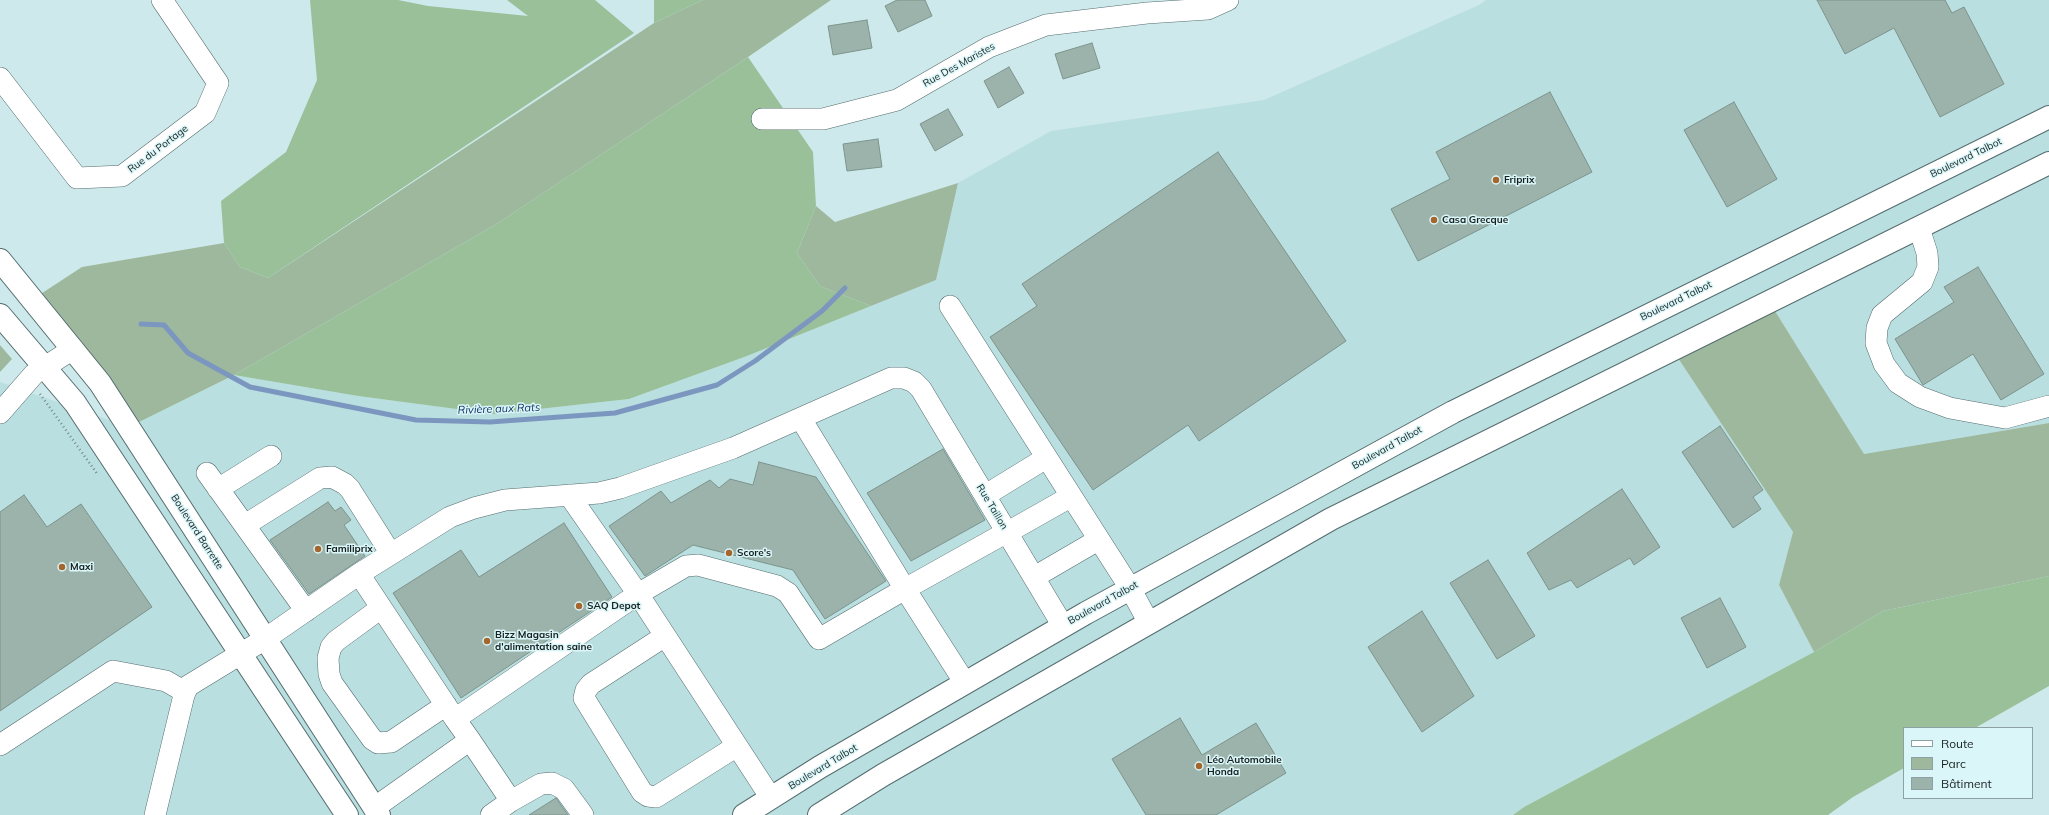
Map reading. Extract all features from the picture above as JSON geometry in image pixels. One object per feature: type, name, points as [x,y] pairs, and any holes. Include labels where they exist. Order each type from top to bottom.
[{"type":"main road","name":"Boulevard Talbot","points":[[744,815],[1063,626],[1453,412],[2049,117]]},
{"type":"main road","points":[[819,815],[883,775],[1331,519],[2049,163]]},
{"type":"main road","name":"Boulevard Barrette","points":[[0,260],[100,383],[376,811]]},
{"type":"main road","points":[[0,316],[75,403],[347,815]]},
{"type":"street","name":"Rue du Portage","points":[[0,78],[77,178],[122,176],[205,113],[218,83],[162,0]]},
{"type":"street","name":"Rue Des Maristes","points":[[762,119],[823,119],[898,100],[989,47],[1046,25],[1147,13],[1208,9],[1228,0]]},
{"type":"street","points":[[1919,228],[1927,253],[1928,267],[1926,275],[1922,282],[1882,315],[1877,328],[1876,343],[1884,364],[1889,371],[1898,383],[1920,397],[1950,408],[2005,418],[2049,406]]},
{"type":"street","points":[[950,306],[1070,497],[1130,588],[1149,623]]},
{"type":"street","points":[[0,413],[29,378],[73,349]]},
{"type":"street","name":"Rue Taillon","points":[[801,418],[891,378],[904,378],[914,382],[921,389],[1012,529],[1063,626]]},
{"type":"street","points":[[155,815],[185,692],[188,686],[241,654],[359,574],[450,517],[474,508],[505,500],[599,493],[620,488],[733,448],[801,418],[965,683]]},
{"type":"street","points":[[271,456],[212,481],[306,611]]},
{"type":"street","points":[[994,490],[1046,458]]},
{"type":"street","points":[[245,525],[320,478],[332,477],[345,484],[350,489],[391,554]]},
{"type":"street","points":[[569,495],[638,594],[771,798]]},
{"type":"street","points":[[381,608],[336,641],[331,647],[328,658],[329,674],[332,682],[372,739],[378,743],[391,742],[451,712],[638,594],[686,566],[698,565],[777,586],[788,593],[819,638],[905,588],[1070,497]]},
{"type":"street","points":[[1043,572],[1098,540]]},
{"type":"street","points":[[359,574],[511,801]]},
{"type":"street","points":[[665,636],[591,684],[586,690],[584,698],[642,792],[648,796],[656,797],[737,746]]},
{"type":"street","points":[[0,745],[113,671],[166,681],[185,692]]},
{"type":"street","points":[[376,811],[470,740]]},
{"type":"street","points":[[491,815],[511,801],[541,784],[552,783],[564,789],[583,815]]},
{"type":"shaded area","points":[[1486,0],[2049,0],[2049,423],[1864,454],[1770,303],[1672,349],[1793,532],[1779,585],[1814,652],[1524,807],[1513,815],[0,815],[0,382],[129,427],[234,375],[358,396],[494,414],[629,399],[747,356],[936,280],[958,183],[1051,131],[1264,100],[1479,5]]},
{"type":"green space","points":[[310,0],[398,0],[428,6],[528,16],[507,0],[595,0],[634,33],[268,278],[240,267],[224,243],[221,201],[286,152],[317,80]]},
{"type":"green space","points":[[654,0],[703,0],[654,23]]},
{"type":"green space","points":[[703,0],[831,0],[495,225],[234,375],[129,427],[33,299],[82,267],[224,243],[240,267],[268,278],[654,23]]},
{"type":"green space","points":[[748,57],[813,152],[816,206],[797,253],[820,286],[871,306],[747,356],[629,399],[494,414],[358,396],[234,375],[495,225]]},
{"type":"green space","points":[[958,183],[936,280],[871,306],[820,286],[797,253],[816,206],[835,222]]},
{"type":"green space","points":[[1770,303],[1864,454],[2049,423],[2049,576],[1883,611],[1814,652],[1779,585],[1793,532],[1672,349]]},
{"type":"green space","points":[[0,345],[12,359],[0,372]]},
{"type":"green space","points":[[2049,576],[2049,686],[1977,727],[1903,727],[1903,769],[1853,797],[1828,815],[1513,815],[1524,807],[1814,652],[1883,611]]},
{"type":"building","points":[[897,0],[925,0],[932,16],[898,32],[885,6]]},
{"type":"building","points":[[1817,0],[1945,0],[1952,13],[1964,7],[2004,84],[1940,117],[1894,28],[1845,54]]},
{"type":"building","points":[[867,20],[872,48],[833,55],[828,26]]},
{"type":"building","points":[[1092,43],[1100,68],[1063,79],[1055,54]]},
{"type":"building","points":[[1009,67],[1024,93],[998,108],[984,81]]},
{"type":"building","points":[[1550,92],[1592,172],[1418,261],[1391,209],[1450,179],[1436,152]]},
{"type":"building","points":[[1734,102],[1777,179],[1727,207],[1684,130]]},
{"type":"building","points":[[948,109],[963,135],[935,151],[920,124]]},
{"type":"building","points":[[878,139],[882,167],[847,171],[843,144]]},
{"type":"building","points":[[1218,152],[1346,341],[1199,441],[1188,425],[1093,490],[990,337],[1037,306],[1022,284]]},
{"type":"building","points":[[1978,267],[2044,374],[2001,400],[1973,354],[1923,385],[1895,339],[1954,302],[1944,287]]},
{"type":"building","points":[[1720,426],[1763,490],[1753,497],[1761,509],[1733,528],[1682,452]]},
{"type":"building","points":[[943,449],[985,520],[911,561],[867,493]]},
{"type":"building","points":[[759,462],[816,477],[886,581],[825,619],[793,570],[693,545],[645,576],[609,526],[661,491],[671,503],[710,480],[719,488],[730,479],[753,485]]},
{"type":"building","points":[[1622,489],[1660,547],[1634,565],[1630,558],[1577,588],[1571,580],[1549,590],[1527,553]]},
{"type":"building","name":"Maxi","points":[[24,495],[47,527],[81,504],[152,607],[0,711],[0,512]]},
{"type":"building","name":"Familiprix","points":[[328,502],[335,511],[341,507],[351,520],[344,525],[365,556],[309,594],[270,540]]},
{"type":"building","name":"Bizz Magasin d'alimentation saine","points":[[564,523],[612,597],[461,698],[393,593],[461,550],[479,577]]},
{"type":"building","points":[[1488,560],[1535,636],[1497,659],[1450,583]]},
{"type":"building","points":[[1720,598],[1746,647],[1707,668],[1681,618]]},
{"type":"building","points":[[1422,611],[1474,696],[1422,732],[1368,647]]},
{"type":"building","name":"Léo Automobile Honda","points":[[1180,718],[1202,755],[1256,723],[1286,773],[1216,815],[1146,815],[1112,759]]},
{"type":"building","points":[[556,798],[568,815],[529,815]]},
{"type":"waterway","name":"Rivière aux Rats","points":[[141,324],[164,325],[188,353],[250,387],[416,420],[490,422],[615,413],[717,385],[755,361],[822,311],[845,288]]},
{"type":"place","name":"Friprix","points":[[1496,180]]},
{"type":"place","name":"Casa Grecque","points":[[1434,220]]},
{"type":"place","name":"Familiprix","points":[[318,549]]},
{"type":"place","name":"Score's","points":[[729,553]]},
{"type":"place","name":"Maxi","points":[[62,567]]},
{"type":"place","name":"SAQ Depot","points":[[579,606]]},
{"type":"place","name":"Bizz Magasin d'alimentation saine","points":[[487,641]]},
{"type":"place","name":"Léo Automobile Honda","points":[[1199,766]]}]
